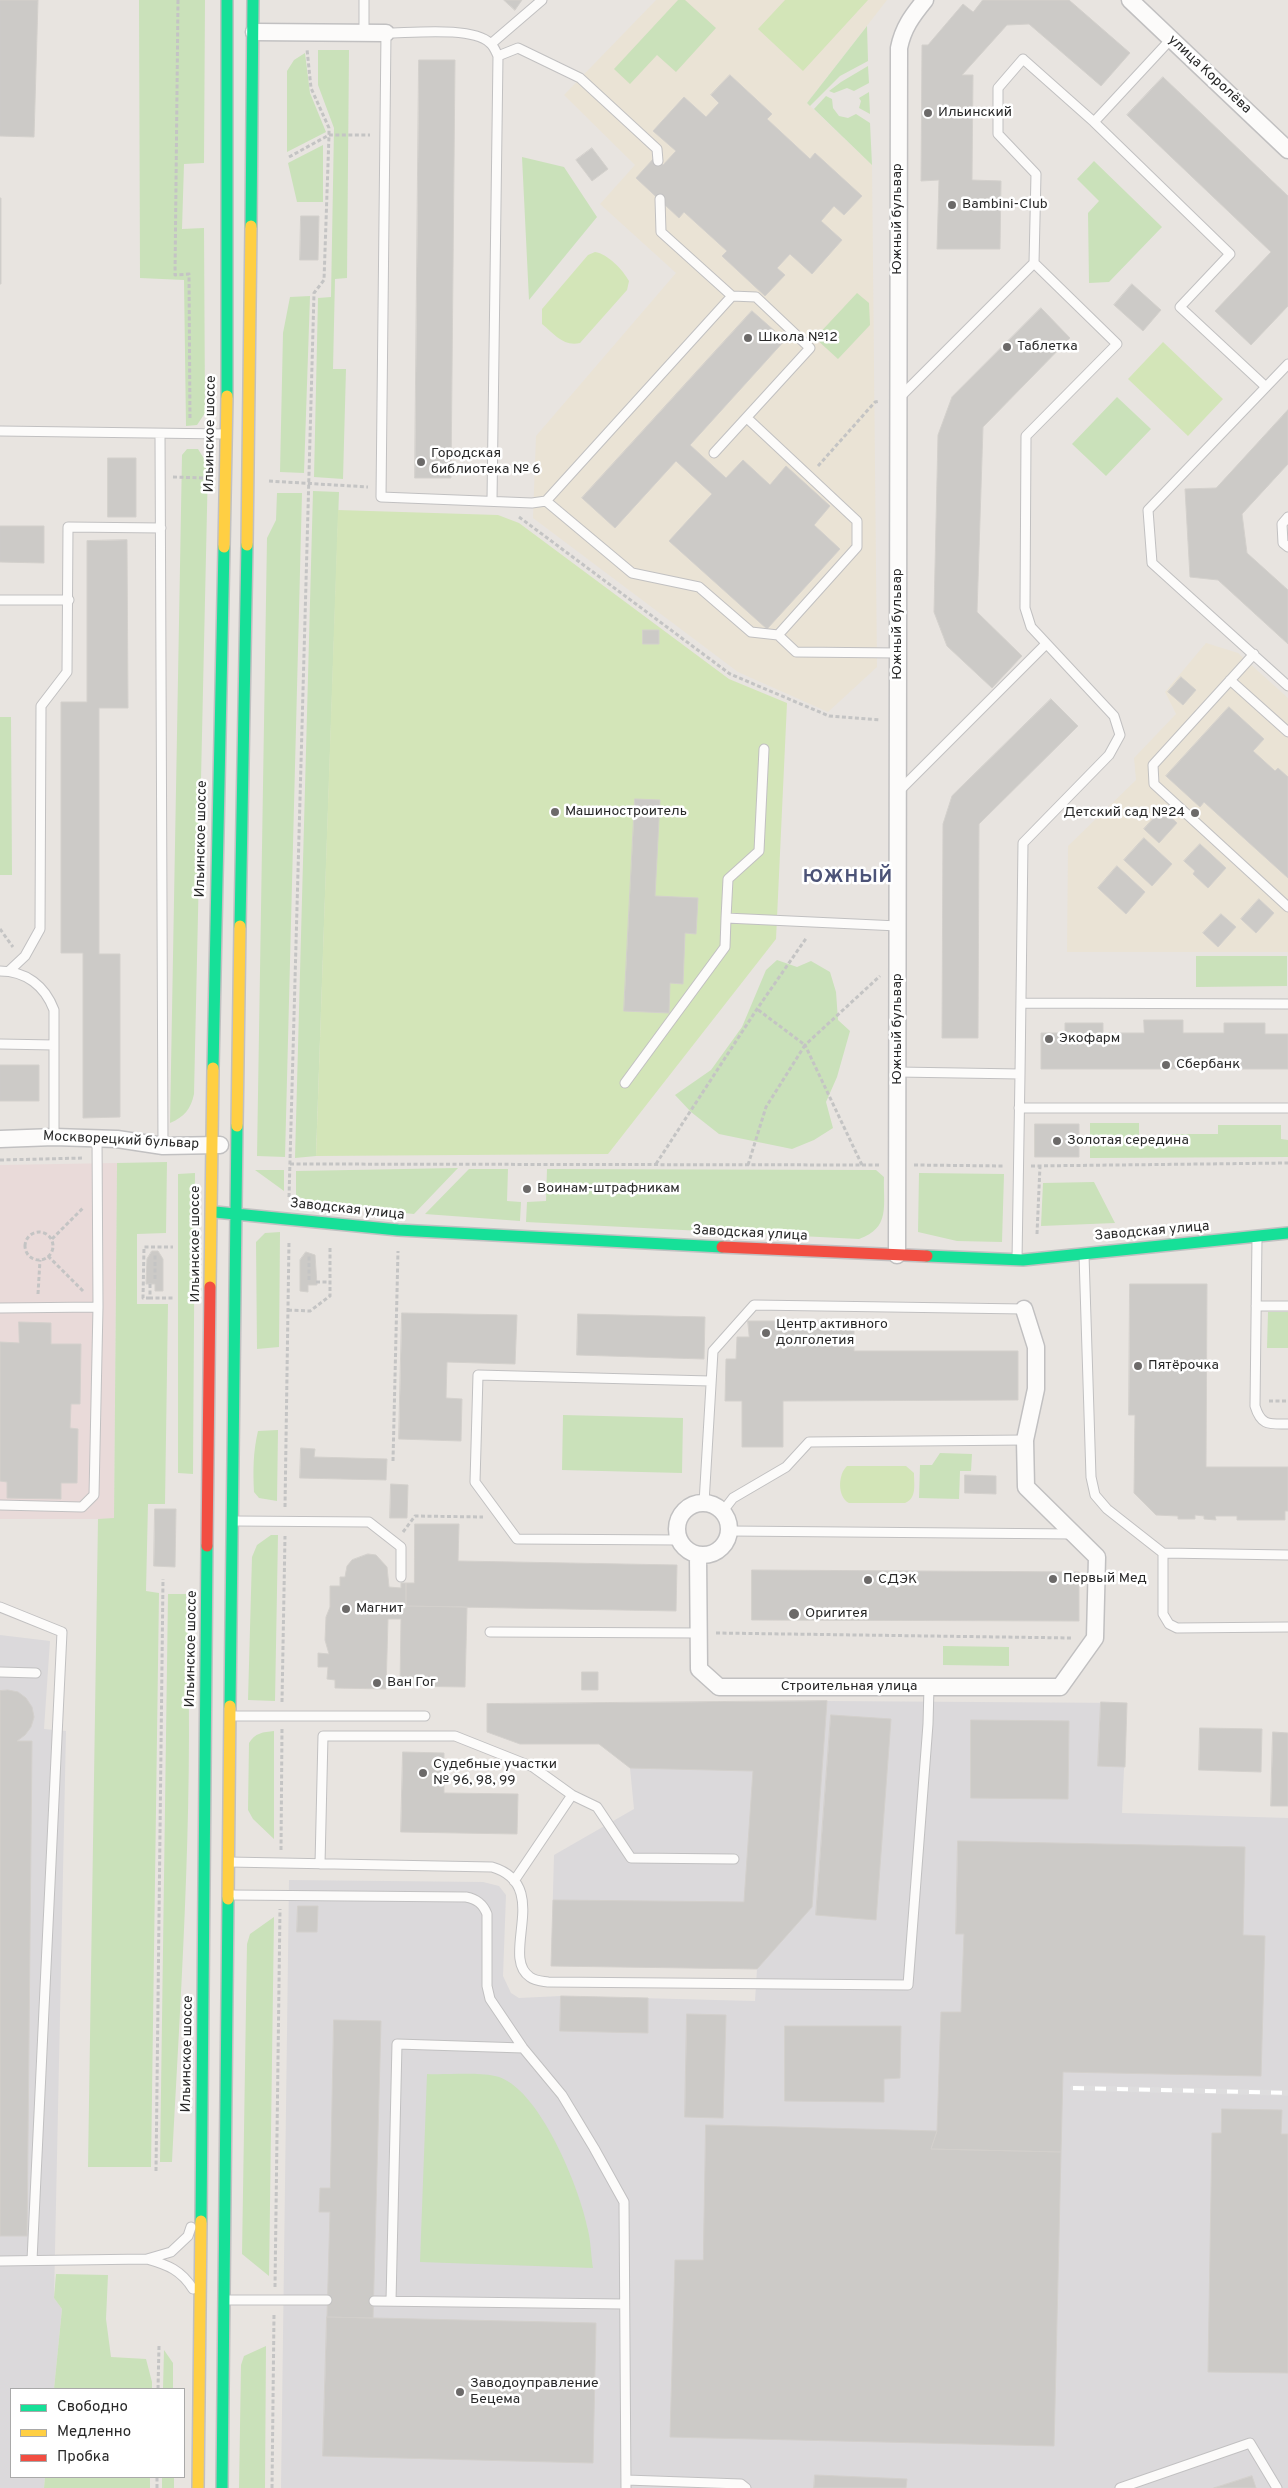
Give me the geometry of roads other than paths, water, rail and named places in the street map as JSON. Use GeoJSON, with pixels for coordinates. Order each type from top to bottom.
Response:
{"type":"FeatureCollection","features":[{"type":"Feature","properties":{"kind":"main road","name":"Ильинское шоссе"},"geometry":{"type":"LineString","coordinates":[[198,2488],[211,1212],[227,434],[227,0]]}},
{"type":"Feature","properties":{"kind":"main road"},"geometry":{"type":"LineString","coordinates":[[222,2488],[235,1214],[253,0]]}},
{"type":"Feature","properties":{"kind":"main road","name":"Заводская улица"},"geometry":{"type":"LineString","coordinates":[[211,1212],[398,1230],[577,1241],[1017,1260],[1038,1260],[1084,1253],[1288,1233]]}},
{"type":"Feature","properties":{"kind":"street","name":"Южный бульвар"},"geometry":{"type":"LineString","coordinates":[[897,1255],[899,48],[902,32],[925,0]]}},
{"type":"Feature","properties":{"kind":"street","name":"улица Королёва"},"geometry":{"type":"LineString","coordinates":[[1130,0],[1288,150]]}},
{"type":"Feature","properties":{"kind":"street"},"geometry":{"type":"LineString","coordinates":[[254,32],[386,33]]}},
{"type":"Feature","properties":{"kind":"street","name":"Москворецкий бульвар"},"geometry":{"type":"LineString","coordinates":[[0,1139],[97,1138],[163,1146],[236,1145]]}},
{"type":"Feature","properties":{"kind":"street"},"geometry":{"type":"LineString","coordinates":[[1024,1310],[1036,1347],[1036,1388],[1026,1440],[1026,1487],[1074,1534]]}},
{"type":"Feature","properties":{"kind":"street"},"geometry":{"type":"LineString","coordinates":[[704,1503],[717,1506],[723,1512],[728,1518],[730,1531],[721,1549],[706,1556],[698,1555],[684,1547],[679,1540],[677,1532],[680,1516],[693,1505],[704,1503]]}},
{"type":"Feature","properties":{"kind":"street","name":"Строительная улица"},"geometry":{"type":"LineString","coordinates":[[698,1555],[699,1669],[719,1687],[1060,1687],[1095,1638],[1097,1556],[1074,1534]]}},
{"type":"Feature","properties":{"kind":"lane"},"geometry":{"type":"LineString","coordinates":[[364,0],[364,32]]}},
{"type":"Feature","properties":{"kind":"lane"},"geometry":{"type":"LineString","coordinates":[[492,44],[542,0]]}},
{"type":"Feature","properties":{"kind":"lane"},"geometry":{"type":"LineString","coordinates":[[492,500],[498,56],[492,44],[482,37],[467,33],[386,33],[381,497],[532,503],[546,501],[732,296]]}},
{"type":"Feature","properties":{"kind":"lane"},"geometry":{"type":"LineString","coordinates":[[1094,122],[1171,39]]}},
{"type":"Feature","properties":{"kind":"lane"},"geometry":{"type":"LineString","coordinates":[[498,56],[518,48],[580,78],[658,149],[658,161]]}},
{"type":"Feature","properties":{"kind":"lane"},"geometry":{"type":"LineString","coordinates":[[897,400],[1034,263],[1036,174],[998,134],[998,88],[1023,59],[1094,122],[1230,254],[1180,307],[1266,387]]}},
{"type":"Feature","properties":{"kind":"lane"},"geometry":{"type":"LineString","coordinates":[[660,200],[661,232],[732,296],[756,297],[810,348],[714,453]]}},
{"type":"Feature","properties":{"kind":"lane"},"geometry":{"type":"LineString","coordinates":[[1017,1260],[1023,842],[1109,755],[1120,736],[1114,716],[1031,627],[1025,608],[1026,436],[1117,344],[1034,263]]}},
{"type":"Feature","properties":{"kind":"lane"},"geometry":{"type":"LineString","coordinates":[[1288,364],[1148,510],[1152,563],[1288,686]]}},
{"type":"Feature","properties":{"kind":"lane"},"geometry":{"type":"LineString","coordinates":[[746,418],[857,521],[857,547],[778,635]]}},
{"type":"Feature","properties":{"kind":"lane"},"geometry":{"type":"LineString","coordinates":[[0,431],[227,434]]}},
{"type":"Feature","properties":{"kind":"lane"},"geometry":{"type":"LineString","coordinates":[[160,434],[163,1146]]}},
{"type":"Feature","properties":{"kind":"lane"},"geometry":{"type":"LineString","coordinates":[[546,501],[632,573],[700,587],[751,632],[778,635],[796,652],[898,653]]}},
{"type":"Feature","properties":{"kind":"lane"},"geometry":{"type":"LineString","coordinates":[[1288,517],[1282,524],[1284,543],[1288,547]]}},
{"type":"Feature","properties":{"kind":"lane"},"geometry":{"type":"LineString","coordinates":[[4,971],[22,960],[40,929],[41,706],[68,672],[68,527],[160,528]]}},
{"type":"Feature","properties":{"kind":"lane"},"geometry":{"type":"LineString","coordinates":[[0,600],[68,600]]}},
{"type":"Feature","properties":{"kind":"lane"},"geometry":{"type":"LineString","coordinates":[[898,793],[1046,644]]}},
{"type":"Feature","properties":{"kind":"lane"},"geometry":{"type":"LineString","coordinates":[[1254,654],[1153,765],[1154,784],[1288,907]]}},
{"type":"Feature","properties":{"kind":"lane"},"geometry":{"type":"LineString","coordinates":[[1230,680],[1288,732]]}},
{"type":"Feature","properties":{"kind":"lane"},"geometry":{"type":"LineString","coordinates":[[625,1083],[725,947],[728,879],[759,851],[764,749]]}},
{"type":"Feature","properties":{"kind":"lane"},"geometry":{"type":"LineString","coordinates":[[726,918],[898,926]]}},
{"type":"Feature","properties":{"kind":"lane"},"geometry":{"type":"LineString","coordinates":[[4,971],[24,975],[38,984],[49,997],[54,1010],[54,1137]]}},
{"type":"Feature","properties":{"kind":"lane"},"geometry":{"type":"LineString","coordinates":[[1021,1003],[1288,1004]]}},
{"type":"Feature","properties":{"kind":"lane"},"geometry":{"type":"LineString","coordinates":[[0,1044],[54,1045]]}},
{"type":"Feature","properties":{"kind":"lane"},"geometry":{"type":"LineString","coordinates":[[898,1072],[1020,1074]]}},
{"type":"Feature","properties":{"kind":"lane"},"geometry":{"type":"LineString","coordinates":[[1019,1108],[1288,1108]]}},
{"type":"Feature","properties":{"kind":"lane"},"geometry":{"type":"LineString","coordinates":[[0,1505],[82,1507],[94,1495],[98,1307],[97,1138]]}},
{"type":"Feature","properties":{"kind":"lane"},"geometry":{"type":"LineString","coordinates":[[1257,1237],[1255,1406],[1258,1417],[1268,1424],[1288,1424]]}},
{"type":"Feature","properties":{"kind":"lane"},"geometry":{"type":"LineString","coordinates":[[1084,1253],[1091,1477],[1095,1495],[1107,1509],[1163,1554],[1288,1555]]}},
{"type":"Feature","properties":{"kind":"lane"},"geometry":{"type":"LineString","coordinates":[[704,1503],[713,1351],[754,1305],[1024,1310]]}},
{"type":"Feature","properties":{"kind":"lane"},"geometry":{"type":"LineString","coordinates":[[1256,1306],[1288,1306]]}},
{"type":"Feature","properties":{"kind":"lane"},"geometry":{"type":"LineString","coordinates":[[0,1308],[98,1307]]}},
{"type":"Feature","properties":{"kind":"lane"},"geometry":{"type":"LineString","coordinates":[[679,1540],[517,1538],[475,1482],[478,1375],[710,1381]]}},
{"type":"Feature","properties":{"kind":"lane"},"geometry":{"type":"LineString","coordinates":[[723,1512],[733,1498],[786,1467],[809,1442],[1026,1440]]}},
{"type":"Feature","properties":{"kind":"lane"},"geometry":{"type":"LineString","coordinates":[[232,1521],[369,1522],[401,1547],[401,1577]]}},
{"type":"Feature","properties":{"kind":"lane"},"geometry":{"type":"LineString","coordinates":[[730,1531],[1074,1534]]}},
{"type":"Feature","properties":{"kind":"lane"},"geometry":{"type":"LineString","coordinates":[[1163,1554],[1163,1614],[1169,1624],[1177,1628],[1288,1627]]}},
{"type":"Feature","properties":{"kind":"lane"},"geometry":{"type":"LineString","coordinates":[[0,1607],[62,1632],[32,2260]]}},
{"type":"Feature","properties":{"kind":"lane"},"geometry":{"type":"LineString","coordinates":[[490,1632],[700,1633]]}},
{"type":"Feature","properties":{"kind":"lane"},"geometry":{"type":"LineString","coordinates":[[0,1672],[36,1673]]}},
{"type":"Feature","properties":{"kind":"lane"},"geometry":{"type":"LineString","coordinates":[[229,1862],[492,1867],[501,1870],[514,1881],[522,1898],[520,1964],[529,1977],[537,1980],[908,1985],[928,1724],[929,1687]]}},
{"type":"Feature","properties":{"kind":"lane"},"geometry":{"type":"LineString","coordinates":[[231,1716],[425,1716]]}},
{"type":"Feature","properties":{"kind":"lane"},"geometry":{"type":"LineString","coordinates":[[320,1864],[323,1736],[455,1736],[533,1767],[572,1794],[597,1807],[630,1858],[734,1859]]}},
{"type":"Feature","properties":{"kind":"lane"},"geometry":{"type":"LineString","coordinates":[[514,1881],[572,1794]]}},
{"type":"Feature","properties":{"kind":"lane"},"geometry":{"type":"LineString","coordinates":[[228,1895],[466,1897],[480,1902],[487,1914],[487,1986],[490,1999],[523,2048],[562,2095],[624,2202],[626,2484],[741,2484],[746,2488]]}},
{"type":"Feature","properties":{"kind":"lane"},"geometry":{"type":"LineString","coordinates":[[391,2301],[397,2044],[523,2048]]}},
{"type":"Feature","properties":{"kind":"lane"},"geometry":{"type":"LineString","coordinates":[[147,2259],[171,2252],[188,2236],[197,2214],[202,2188]]}},
{"type":"Feature","properties":{"kind":"lane"},"geometry":{"type":"LineString","coordinates":[[0,2261],[147,2259],[170,2265],[185,2277],[194,2290],[201,2313]]}},
{"type":"Feature","properties":{"kind":"lane"},"geometry":{"type":"LineString","coordinates":[[225,2300],[328,2300]]}},
{"type":"Feature","properties":{"kind":"lane"},"geometry":{"type":"LineString","coordinates":[[374,2300],[624,2304]]}},
{"type":"Feature","properties":{"kind":"lane"},"geometry":{"type":"LineString","coordinates":[[1120,2488],[1250,2443],[1277,2488]]}},
{"type":"Feature","properties":{"kind":"railway"},"geometry":{"type":"LineString","coordinates":[[1073,2088],[1288,2093]]}},
{"type":"Feature","properties":{"kind":"place","name":"Ильинский"},"geometry":{"type":"Point","coordinates":[928,113]}},
{"type":"Feature","properties":{"kind":"place","name":"Bambini-Club"},"geometry":{"type":"Point","coordinates":[952,205]}},
{"type":"Feature","properties":{"kind":"place","name":"Школа №12"},"geometry":{"type":"Point","coordinates":[748,338]}},
{"type":"Feature","properties":{"kind":"place","name":"Таблетка"},"geometry":{"type":"Point","coordinates":[1007,347]}},
{"type":"Feature","properties":{"kind":"place","name":"Городская библиотека № 6"},"geometry":{"type":"Point","coordinates":[421,462]}},
{"type":"Feature","properties":{"kind":"place","name":"Машиностроитель"},"geometry":{"type":"Point","coordinates":[555,812]}},
{"type":"Feature","properties":{"kind":"place","name":"Детский сад №24"},"geometry":{"type":"Point","coordinates":[1195,813]}},
{"type":"Feature","properties":{"kind":"place","name":"Экофарм"},"geometry":{"type":"Point","coordinates":[1049,1039]}},
{"type":"Feature","properties":{"kind":"place","name":"Сбербанк"},"geometry":{"type":"Point","coordinates":[1166,1065]}},
{"type":"Feature","properties":{"kind":"place","name":"Золотая середина"},"geometry":{"type":"Point","coordinates":[1057,1141]}},
{"type":"Feature","properties":{"kind":"place","name":"Воинам-штрафникам"},"geometry":{"type":"Point","coordinates":[527,1189]}},
{"type":"Feature","properties":{"kind":"place","name":"Центр активного долголетия"},"geometry":{"type":"Point","coordinates":[766,1333]}},
{"type":"Feature","properties":{"kind":"place","name":"Пятёрочка"},"geometry":{"type":"Point","coordinates":[1138,1366]}},
{"type":"Feature","properties":{"kind":"place","name":"Первый Мед"},"geometry":{"type":"Point","coordinates":[1053,1579]}},
{"type":"Feature","properties":{"kind":"place","name":"СДЭК"},"geometry":{"type":"Point","coordinates":[868,1580]}},
{"type":"Feature","properties":{"kind":"place","name":"Магнит"},"geometry":{"type":"Point","coordinates":[346,1609]}},
{"type":"Feature","properties":{"kind":"place","name":"Оригитея"},"geometry":{"type":"Point","coordinates":[794,1614]}},
{"type":"Feature","properties":{"kind":"place","name":"Ван Гог"},"geometry":{"type":"Point","coordinates":[377,1683]}},
{"type":"Feature","properties":{"kind":"place","name":"Судебные участки № 96, 98, 99"},"geometry":{"type":"Point","coordinates":[423,1773]}},
{"type":"Feature","properties":{"kind":"place","name":"Заводоуправление Бецема"},"geometry":{"type":"Point","coordinates":[460,2392]}},
{"type":"Feature","properties":{"kind":"district","name":"ЮЖНЫЙ"},"geometry":{"type":"Point","coordinates":[848,878]}}]}
